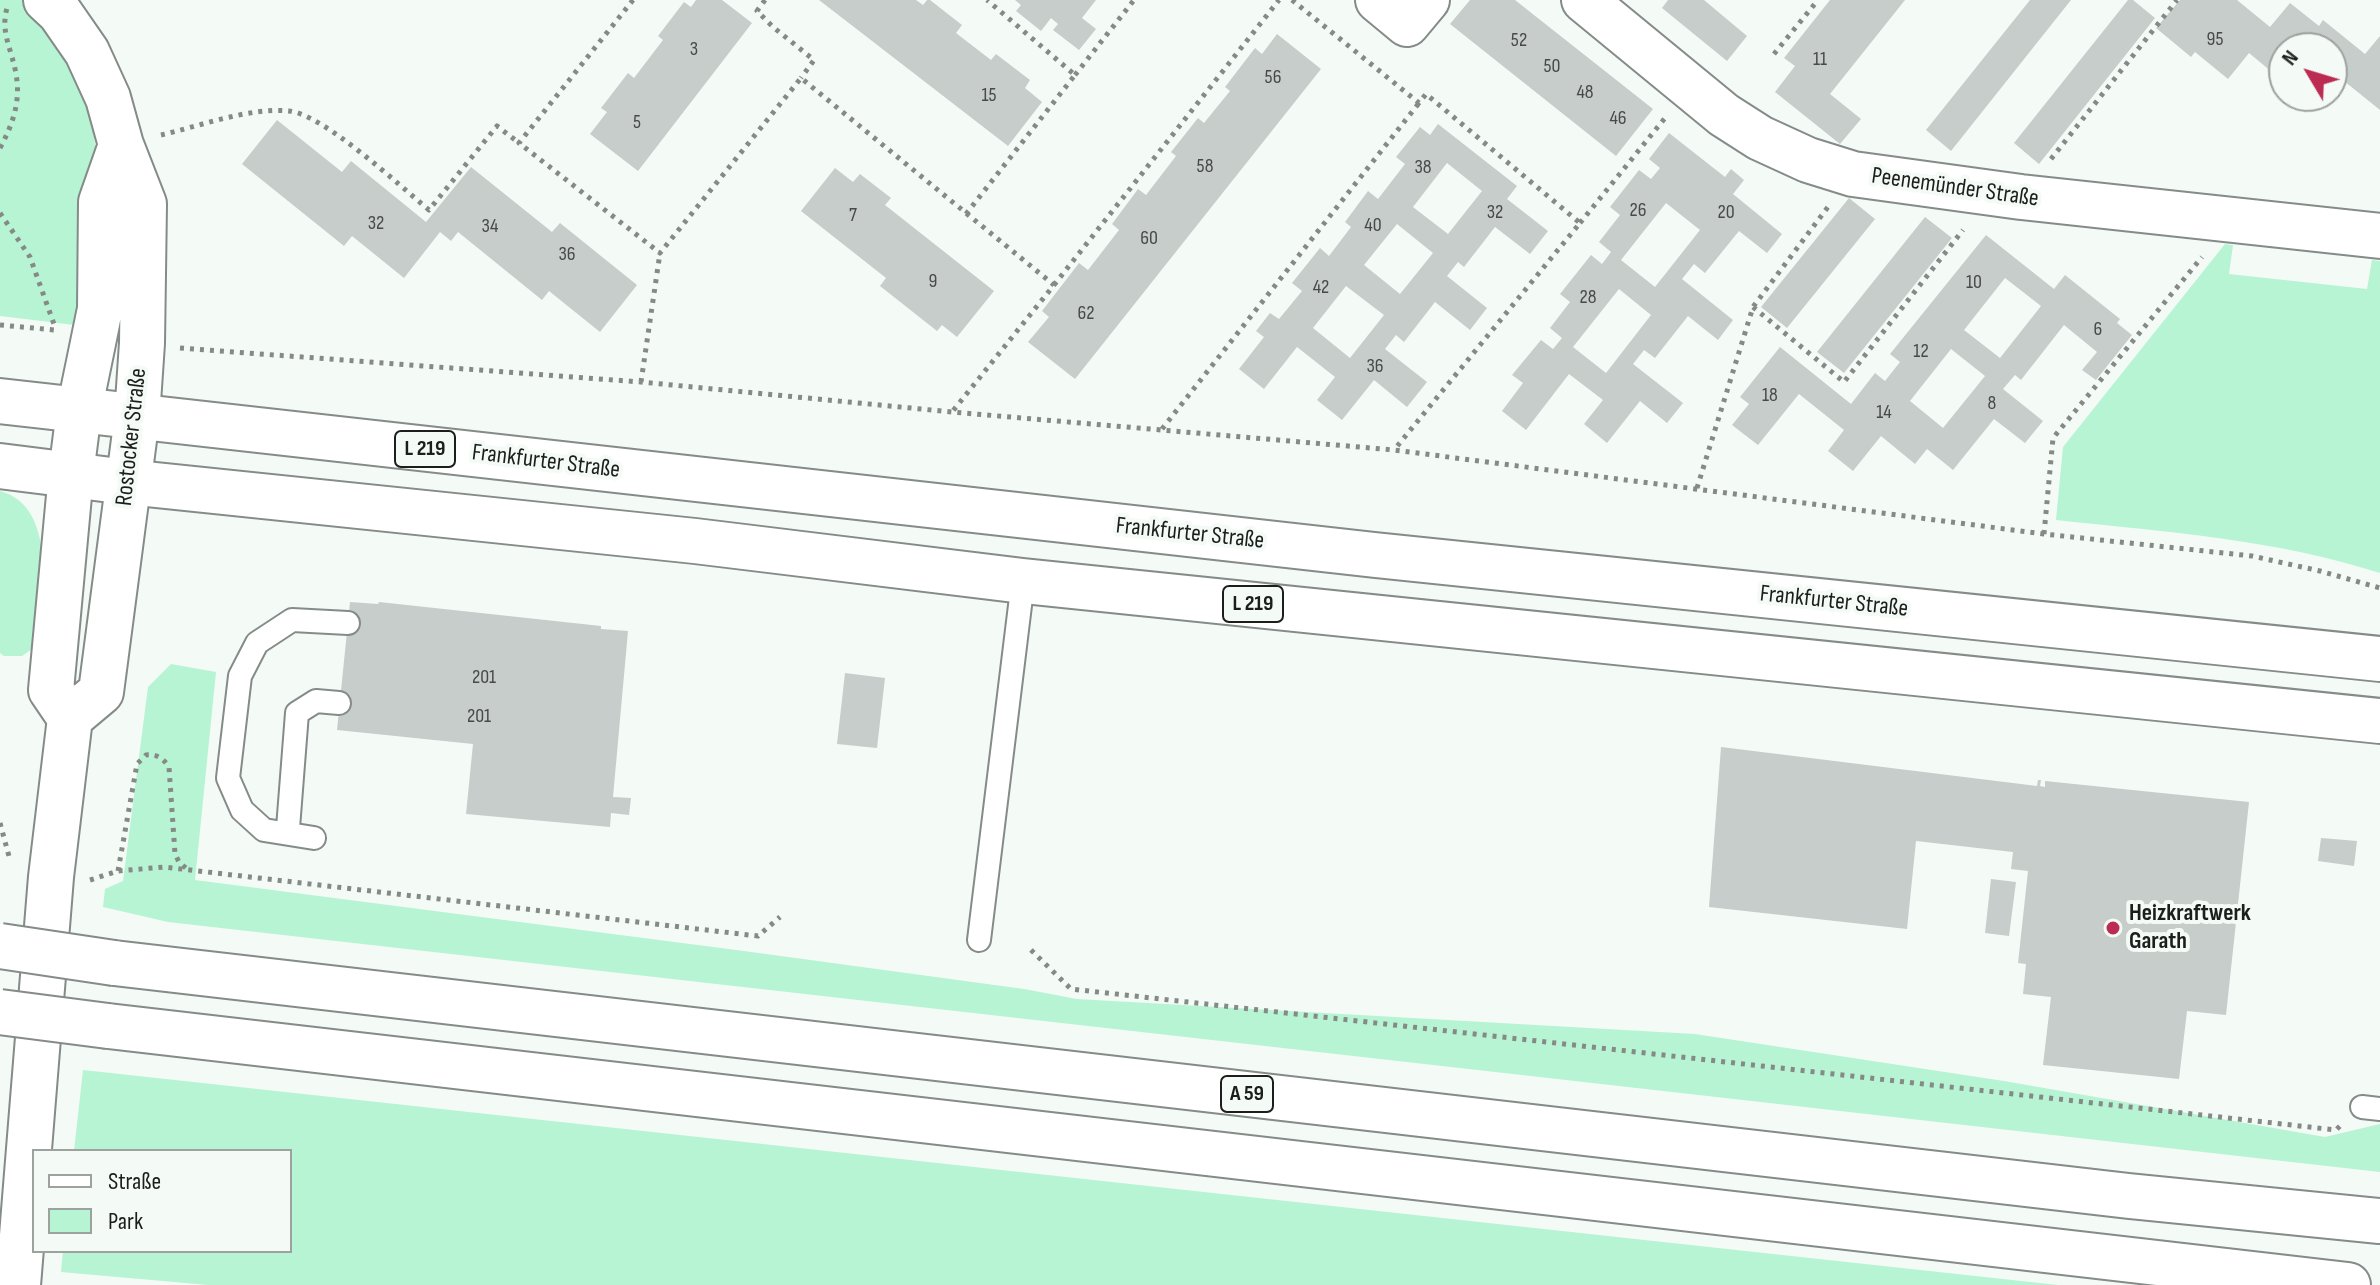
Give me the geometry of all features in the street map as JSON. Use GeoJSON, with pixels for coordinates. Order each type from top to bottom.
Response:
{"type":"FeatureCollection","features":[{"type":"Feature","properties":{"kind":"main road"},"geometry":{"type":"LineString","coordinates":[[1378,0],[1407,24],[1427,0]]}},
{"type":"Feature","properties":{"kind":"main road","name":"Peenemünder Straße"},"geometry":{"type":"LineString","coordinates":[[1584,0],[1724,115],[1760,138],[1808,160],[1853,174],[2006,195],[2380,236]]}},
{"type":"Feature","properties":{"kind":"main road","name":"Rostocker Straße"},"geometry":{"type":"LineString","coordinates":[[59,4],[87,52],[108,98],[121,145],[144,204],[142,343],[137,417],[101,692],[70,718]]}},
{"type":"Feature","properties":{"kind":"main road"},"geometry":{"type":"LineString","coordinates":[[18,1285],[51,877],[70,718],[51,690],[79,411],[75,333],[100,309],[101,202],[121,145]]}},
{"type":"Feature","properties":{"kind":"main road","name":"Frankfurter Straße"},"geometry":{"type":"LineString","coordinates":[[0,401],[1375,555],[2380,659]]}},
{"type":"Feature","properties":{"kind":"main road","name":"L 219"},"geometry":{"type":"LineString","coordinates":[[0,466],[679,539],[1023,581],[2380,721]]}},
{"type":"Feature","properties":{"kind":"main road","name":"A 59"},"geometry":{"type":"LineString","coordinates":[[0,946],[114,963],[2129,1196],[2380,1221]]}},
{"type":"Feature","properties":{"kind":"main road"},"geometry":{"type":"LineString","coordinates":[[0,1012],[2348,1285]]}},
{"type":"Feature","properties":{"kind":"lane"},"geometry":{"type":"LineString","coordinates":[[979,940],[1023,581]]}},
{"type":"Feature","properties":{"kind":"lane"},"geometry":{"type":"LineString","coordinates":[[314,838],[264,830],[242,810],[228,778],[240,676],[257,643],[292,620],[348,623]]}},
{"type":"Feature","properties":{"kind":"lane"},"geometry":{"type":"LineString","coordinates":[[288,828],[297,713],[316,701],[339,703]]}},
{"type":"Feature","properties":{"kind":"path"},"geometry":{"type":"LineString","coordinates":[[0,148],[10,130],[18,96],[11,55],[2,38],[1,19],[12,0]]}},
{"type":"Feature","properties":{"kind":"path"},"geometry":{"type":"LineString","coordinates":[[519,143],[633,0]]}},
{"type":"Feature","properties":{"kind":"path"},"geometry":{"type":"LineString","coordinates":[[641,382],[660,253],[814,60],[757,11],[765,0]]}},
{"type":"Feature","properties":{"kind":"path"},"geometry":{"type":"LineString","coordinates":[[987,0],[1075,75]]}},
{"type":"Feature","properties":{"kind":"path"},"geometry":{"type":"LineString","coordinates":[[966,214],[1134,0]]}},
{"type":"Feature","properties":{"kind":"path"},"geometry":{"type":"LineString","coordinates":[[952,412],[1279,0]]}},
{"type":"Feature","properties":{"kind":"path"},"geometry":{"type":"LineString","coordinates":[[1292,0],[1419,103]]}},
{"type":"Feature","properties":{"kind":"path"},"geometry":{"type":"LineString","coordinates":[[1774,54],[1818,0]]}},
{"type":"Feature","properties":{"kind":"path"},"geometry":{"type":"LineString","coordinates":[[1753,307],[1844,382],[2177,0]]}},
{"type":"Feature","properties":{"kind":"path"},"geometry":{"type":"LineString","coordinates":[[801,78],[1054,285]]}},
{"type":"Feature","properties":{"kind":"path"},"geometry":{"type":"LineString","coordinates":[[1394,450],[1690,88]]}},
{"type":"Feature","properties":{"kind":"path"},"geometry":{"type":"LineString","coordinates":[[1162,430],[1426,94],[1580,223]]}},
{"type":"Feature","properties":{"kind":"path"},"geometry":{"type":"LineString","coordinates":[[121,145],[267,110],[293,111],[321,122],[429,210],[497,126],[660,253]]}},
{"type":"Feature","properties":{"kind":"path"},"geometry":{"type":"LineString","coordinates":[[1697,488],[1753,307],[1853,174]]}},
{"type":"Feature","properties":{"kind":"path"},"geometry":{"type":"LineString","coordinates":[[0,213],[75,333]]}},
{"type":"Feature","properties":{"kind":"path"},"geometry":{"type":"LineString","coordinates":[[2044,534],[2053,438],[2232,220]]}},
{"type":"Feature","properties":{"kind":"path"},"geometry":{"type":"LineString","coordinates":[[0,325],[75,333]]}},
{"type":"Feature","properties":{"kind":"path"},"geometry":{"type":"LineString","coordinates":[[142,343],[192,350],[641,382],[1394,450],[2044,534],[2252,556],[2380,588]]}},
{"type":"Feature","properties":{"kind":"path"},"geometry":{"type":"LineString","coordinates":[[188,870],[175,854],[169,767],[159,756],[146,755],[137,764],[118,871],[164,867],[188,870],[758,936],[780,917]]}},
{"type":"Feature","properties":{"kind":"path"},"geometry":{"type":"LineString","coordinates":[[0,823],[13,874]]}},
{"type":"Feature","properties":{"kind":"path"},"geometry":{"type":"LineString","coordinates":[[1031,950],[1071,989],[2336,1130],[2371,1108]]}},
{"type":"Feature","properties":{"kind":"green space"},"geometry":{"type":"Polygon","coordinates":[[[0,0],[34,3],[74,70],[92,122],[96,151],[96,210],[83,326],[0,316],[0,0]]]}},
{"type":"Feature","properties":{"kind":"green space"},"geometry":{"type":"Polygon","coordinates":[[[2225,244],[2233,245],[2229,274],[2367,289],[2372,260],[2380,261],[2380,573],[2260,544],[2056,520],[2063,447],[2225,244]]]}},
{"type":"Feature","properties":{"kind":"green space"},"geometry":{"type":"Polygon","coordinates":[[[0,491],[19,500],[31,515],[39,534],[42,556],[39,644],[22,656],[4,656],[0,653],[0,491]]]}},
{"type":"Feature","properties":{"kind":"green space"},"geometry":{"type":"Polygon","coordinates":[[[171,664],[216,672],[195,880],[744,951],[1077,999],[1695,1034],[2004,1081],[2325,1137],[2380,1124],[2380,1172],[168,922],[103,907],[105,889],[123,881],[148,687],[171,664]]]}},
{"type":"Feature","properties":{"kind":"green space"},"geometry":{"type":"Polygon","coordinates":[[[83,1070],[2058,1285],[208,1285],[61,1272],[63,1253],[292,1253],[292,1149],[74,1149],[83,1070]]]}},
{"type":"Feature","properties":{"kind":"building"},"geometry":{"type":"Polygon","coordinates":[[[696,0],[722,0],[752,23],[638,171],[590,134],[607,112],[601,108],[628,73],[634,78],[663,40],[658,36],[684,2],[691,7],[696,0]]]}},
{"type":"Feature","properties":{"kind":"building"},"geometry":{"type":"Polygon","coordinates":[[[819,0],[916,0],[923,5],[930,0],[962,25],[956,33],[991,60],[996,54],[1030,80],[1025,88],[1042,102],[1008,146],[819,0]]]}},
{"type":"Feature","properties":{"kind":"building"},"geometry":{"type":"Polygon","coordinates":[[[1015,0],[1096,0],[1082,18],[1096,29],[1079,50],[1053,30],[1058,24],[1051,18],[1041,31],[1016,11],[1021,5],[1015,0]]]}},
{"type":"Feature","properties":{"kind":"building"},"geometry":{"type":"Polygon","coordinates":[[[1470,0],[1515,0],[1653,109],[1616,156],[1450,24],[1470,0]]]}},
{"type":"Feature","properties":{"kind":"building"},"geometry":{"type":"Polygon","coordinates":[[[1668,0],[1704,0],[1747,36],[1727,61],[1662,8],[1668,0]]]}},
{"type":"Feature","properties":{"kind":"building"},"geometry":{"type":"Polygon","coordinates":[[[1830,0],[1905,0],[1830,94],[1861,119],[1840,144],[1775,92],[1795,66],[1784,58],[1830,0]]]}},
{"type":"Feature","properties":{"kind":"building"},"geometry":{"type":"Polygon","coordinates":[[[2030,0],[2071,0],[1951,151],[1926,130],[2030,0]]]}},
{"type":"Feature","properties":{"kind":"building"},"geometry":{"type":"Polygon","coordinates":[[[2128,0],[2133,0],[2155,18],[2039,164],[2014,143],[2128,0]]]}},
{"type":"Feature","properties":{"kind":"building"},"geometry":{"type":"Polygon","coordinates":[[[2180,0],[2237,0],[2270,27],[2290,3],[2319,26],[2323,20],[2338,32],[2268,32],[2268,69],[2249,53],[2228,79],[2195,52],[2191,57],[2156,28],[2180,0]]]}},
{"type":"Feature","properties":{"kind":"building"},"geometry":{"type":"Polygon","coordinates":[[[1277,34],[1321,69],[1075,379],[1028,342],[1049,317],[1042,311],[1079,263],[1088,270],[1119,230],[1112,224],[1138,189],[1146,195],[1176,156],[1171,152],[1198,118],[1204,123],[1230,91],[1225,87],[1255,48],[1262,54],[1277,34]]]}},
{"type":"Feature","properties":{"kind":"building"},"geometry":{"type":"Polygon","coordinates":[[[2380,36],[2380,110],[2348,84],[2348,40],[2365,54],[2380,36]]]}},
{"type":"Feature","properties":{"kind":"building"},"geometry":{"type":"Polygon","coordinates":[[[277,120],[342,172],[351,161],[426,222],[471,167],[552,232],[560,223],[637,285],[600,332],[549,291],[542,300],[458,232],[451,241],[440,232],[404,278],[352,236],[344,246],[242,164],[277,120]]]}},
{"type":"Feature","properties":{"kind":"building"},"geometry":{"type":"Polygon","coordinates":[[[1438,124],[1517,186],[1507,199],[1548,231],[1530,254],[1495,227],[1464,267],[1458,262],[1447,276],[1487,308],[1470,330],[1435,302],[1404,342],[1396,335],[1385,349],[1427,382],[1407,407],[1374,380],[1342,420],[1317,400],[1335,377],[1297,347],[1264,389],[1239,369],[1264,337],[1256,331],[1270,313],[1279,319],[1302,291],[1292,283],[1320,248],[1329,256],[1351,227],[1345,222],[1368,191],[1378,199],[1405,164],[1396,157],[1420,127],[1430,135],[1438,124]],[[1447,163],[1413,207],[1448,234],[1482,191],[1447,163]],[[1397,224],[1364,265],[1400,294],[1433,253],[1397,224]],[[1346,286],[1313,328],[1350,358],[1384,315],[1346,286]]]}},
{"type":"Feature","properties":{"kind":"building"},"geometry":{"type":"Polygon","coordinates":[[[1669,133],[1725,177],[1731,169],[1744,180],[1733,194],[1782,234],[1767,253],[1739,231],[1705,273],[1694,264],[1682,279],[1733,320],[1718,340],[1688,316],[1655,358],[1644,350],[1633,364],[1683,403],[1667,423],[1640,401],[1607,443],[1584,424],[1603,400],[1569,374],[1526,430],[1502,411],[1523,383],[1512,375],[1541,340],[1553,349],[1562,338],[1550,328],[1570,302],[1560,294],[1591,255],[1602,264],[1611,252],[1599,242],[1620,215],[1610,207],[1639,170],[1651,179],[1660,168],[1649,159],[1669,133]],[[1666,203],[1621,260],[1655,287],[1700,230],[1666,203]],[[1619,289],[1573,347],[1606,373],[1651,315],[1619,289]]]}},
{"type":"Feature","properties":{"kind":"building"},"geometry":{"type":"Polygon","coordinates":[[[835,168],[853,182],[860,174],[891,198],[885,205],[994,291],[957,337],[942,325],[937,331],[880,286],[886,278],[801,211],[835,168]]]}},
{"type":"Feature","properties":{"kind":"building"},"geometry":{"type":"Polygon","coordinates":[[[1849,198],[1875,219],[1787,328],[1761,307],[1849,198]]]}},
{"type":"Feature","properties":{"kind":"building"},"geometry":{"type":"Polygon","coordinates":[[[1925,217],[1952,238],[1844,373],[1817,352],[1925,217]]]}},
{"type":"Feature","properties":{"kind":"building"},"geometry":{"type":"Polygon","coordinates":[[[1986,235],[2054,289],[2065,275],[2120,319],[2117,323],[2132,335],[2096,380],[2082,370],[2097,352],[2064,325],[2021,380],[2015,375],[2003,389],[2043,421],[2025,443],[1994,419],[1953,470],[1927,449],[1915,464],[1881,436],[1853,471],[1828,451],[1844,430],[1799,394],[1758,445],[1732,425],[1749,404],[1740,397],[1780,347],[1851,404],[1875,373],[1885,381],[1900,362],[1890,354],[1986,235]],[[2005,278],[1964,330],[2000,358],[2041,306],[2005,278]],[[1951,349],[1910,401],[1943,428],[1985,376],[1951,349]]]}},
{"type":"Feature","properties":{"kind":"building"},"geometry":{"type":"Polygon","coordinates":[[[350,602],[379,602],[628,631],[613,797],[631,798],[629,815],[611,813],[610,827],[466,814],[473,744],[337,730],[350,602]]]}},
{"type":"Feature","properties":{"kind":"building"},"geometry":{"type":"Polygon","coordinates":[[[845,673],[885,678],[877,748],[837,744],[845,673]]]}},
{"type":"Feature","properties":{"kind":"building"},"geometry":{"type":"Polygon","coordinates":[[[1721,747],[2037,786],[2038,780],[2041,780],[2040,786],[2045,787],[2045,781],[2249,802],[2226,1015],[2187,1011],[2179,1079],[2043,1065],[2051,997],[2023,994],[2026,964],[2018,963],[2028,871],[2011,869],[2013,852],[1916,841],[1907,929],[1709,907],[1721,747]]]}},
{"type":"Feature","properties":{"kind":"building"},"geometry":{"type":"Polygon","coordinates":[[[2321,838],[2357,841],[2354,866],[2318,861],[2321,838]]]}},
{"type":"Feature","properties":{"kind":"building"},"geometry":{"type":"Polygon","coordinates":[[[1991,879],[2016,882],[2009,936],[1985,933],[1991,879]]]}},
{"type":"Feature","properties":{"kind":"place","name":"Heizkraftwerk Garath"},"geometry":{"type":"Point","coordinates":[2113,928]}}]}
